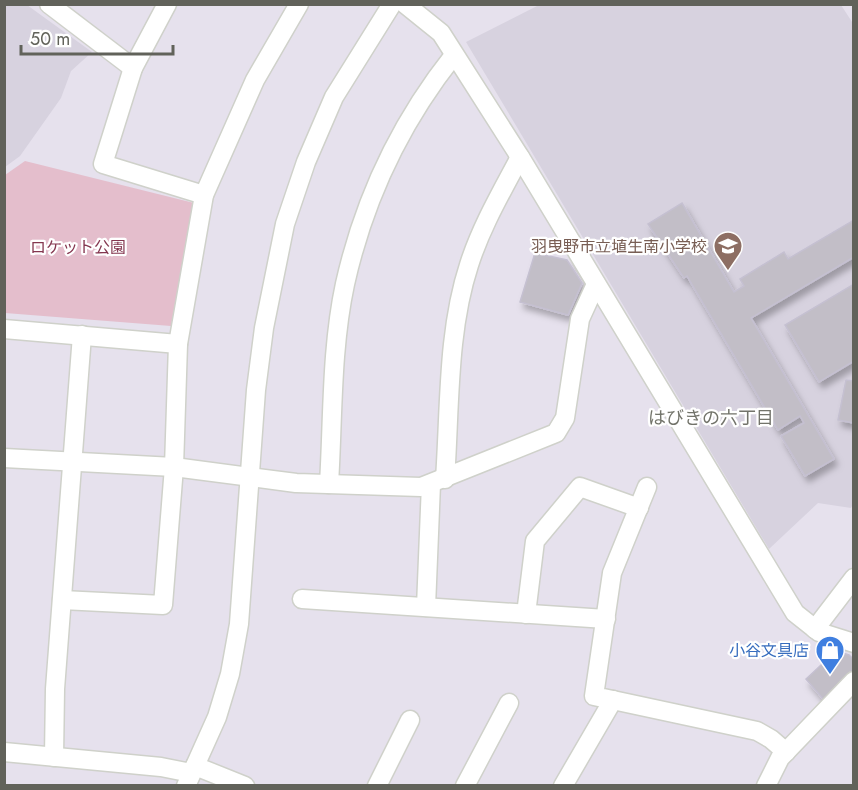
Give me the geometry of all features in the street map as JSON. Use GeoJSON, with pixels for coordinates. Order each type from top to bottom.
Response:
{"type":"FeatureCollection","features":[{"type":"Feature","properties":{"kind":"street"},"geometry":{"type":"LineString","coordinates":[[48,4],[133,68]]}},
{"type":"Feature","properties":{"kind":"street"},"geometry":{"type":"LineString","coordinates":[[167,4],[133,68],[103,164],[204,195]]}},
{"type":"Feature","properties":{"kind":"street"},"geometry":{"type":"LineString","coordinates":[[62,600],[163,605],[174,467],[178,344],[204,195],[255,80],[299,4]]}},
{"type":"Feature","properties":{"kind":"street"},"geometry":{"type":"LineString","coordinates":[[191,775],[217,717],[230,674],[239,624],[264,328],[285,224],[306,162],[334,98],[392,4]]}},
{"type":"Feature","properties":{"kind":"street"},"geometry":{"type":"LineString","coordinates":[[405,4],[441,33],[520,157],[736,513],[777,587],[795,613],[815,629],[854,643]]}},
{"type":"Feature","properties":{"kind":"street"},"geometry":{"type":"LineString","coordinates":[[329,484],[338,335],[345,286],[356,242],[370,197],[395,143],[425,91],[454,55]]}},
{"type":"Feature","properties":{"kind":"street"},"geometry":{"type":"LineString","coordinates":[[426,607],[456,322],[466,278],[485,223],[520,157]]}},
{"type":"Feature","properties":{"kind":"street"},"geometry":{"type":"LineString","coordinates":[[4,458],[174,467],[250,478],[421,488],[556,433],[565,418],[580,319],[596,284]]}},
{"type":"Feature","properties":{"kind":"street"},"geometry":{"type":"LineString","coordinates":[[4,329],[178,344]]}},
{"type":"Feature","properties":{"kind":"street"},"geometry":{"type":"LineString","coordinates":[[54,757],[55,689],[82,335]]}},
{"type":"Feature","properties":{"kind":"street"},"geometry":{"type":"LineString","coordinates":[[526,614],[535,541],[561,506],[580,487],[639,508]]}},
{"type":"Feature","properties":{"kind":"street"},"geometry":{"type":"LineString","coordinates":[[647,487],[612,573],[594,696],[757,731],[786,752]]}},
{"type":"Feature","properties":{"kind":"street"},"geometry":{"type":"LineString","coordinates":[[815,629],[854,578]]}},
{"type":"Feature","properties":{"kind":"street"},"geometry":{"type":"LineString","coordinates":[[302,599],[606,619]]}},
{"type":"Feature","properties":{"kind":"street"},"geometry":{"type":"LineString","coordinates":[[766,786],[786,752],[854,681]]}},
{"type":"Feature","properties":{"kind":"street"},"geometry":{"type":"LineString","coordinates":[[563,786],[613,700]]}},
{"type":"Feature","properties":{"kind":"street"},"geometry":{"type":"LineString","coordinates":[[465,786],[509,703]]}},
{"type":"Feature","properties":{"kind":"street"},"geometry":{"type":"LineString","coordinates":[[377,786],[410,720]]}},
{"type":"Feature","properties":{"kind":"street"},"geometry":{"type":"LineString","coordinates":[[4,752],[161,767],[245,786]]}},
{"type":"Feature","properties":{"kind":"shaded area"},"geometry":{"type":"Polygon","coordinates":[[[5,4],[27,5],[92,52],[71,71],[61,98],[20,156],[5,167],[5,4]]]}},
{"type":"Feature","properties":{"kind":"shaded area","name":"羽曳野市立埴生南小学校"},"geometry":{"type":"Polygon","coordinates":[[[539,5],[841,5],[854,25],[854,502],[851,508],[818,503],[769,549],[466,42],[539,5]]]}},
{"type":"Feature","properties":{"kind":"green space","name":"ロケット公園"},"geometry":{"type":"Polygon","coordinates":[[[25,161],[194,203],[171,326],[5,313],[5,175],[25,161]]]}},
{"type":"Feature","properties":{"kind":"building"},"geometry":{"type":"Polygon","coordinates":[[[682,203],[734,292],[744,286],[740,279],[784,252],[788,259],[854,220],[854,257],[751,318],[834,459],[805,476],[781,436],[804,423],[800,416],[778,430],[687,276],[684,278],[648,224],[682,203]]]}},
{"type":"Feature","properties":{"kind":"building"},"geometry":{"type":"Polygon","coordinates":[[[535,253],[567,260],[582,283],[568,315],[520,302],[535,253]]]}},
{"type":"Feature","properties":{"kind":"building"},"geometry":{"type":"Polygon","coordinates":[[[854,284],[854,361],[819,382],[785,325],[854,284]]]}},
{"type":"Feature","properties":{"kind":"building"},"geometry":{"type":"Polygon","coordinates":[[[846,380],[854,381],[854,423],[838,420],[846,380]]]}},
{"type":"Feature","properties":{"kind":"building","name":"小谷文具店"},"geometry":{"type":"Polygon","coordinates":[[[836,651],[849,655],[854,660],[854,670],[824,700],[806,679],[836,651]]]}},
{"type":"Feature","properties":{"kind":"place","name":"羽曳野市立埴生南小学校"},"geometry":{"type":"Point","coordinates":[728,272]}},
{"type":"Feature","properties":{"kind":"place","name":"小谷文具店"},"geometry":{"type":"Point","coordinates":[830,676]}},
{"type":"Feature","properties":{"kind":"district","name":"はびきの六丁目"},"geometry":{"type":"Point","coordinates":[711,418]}}]}
